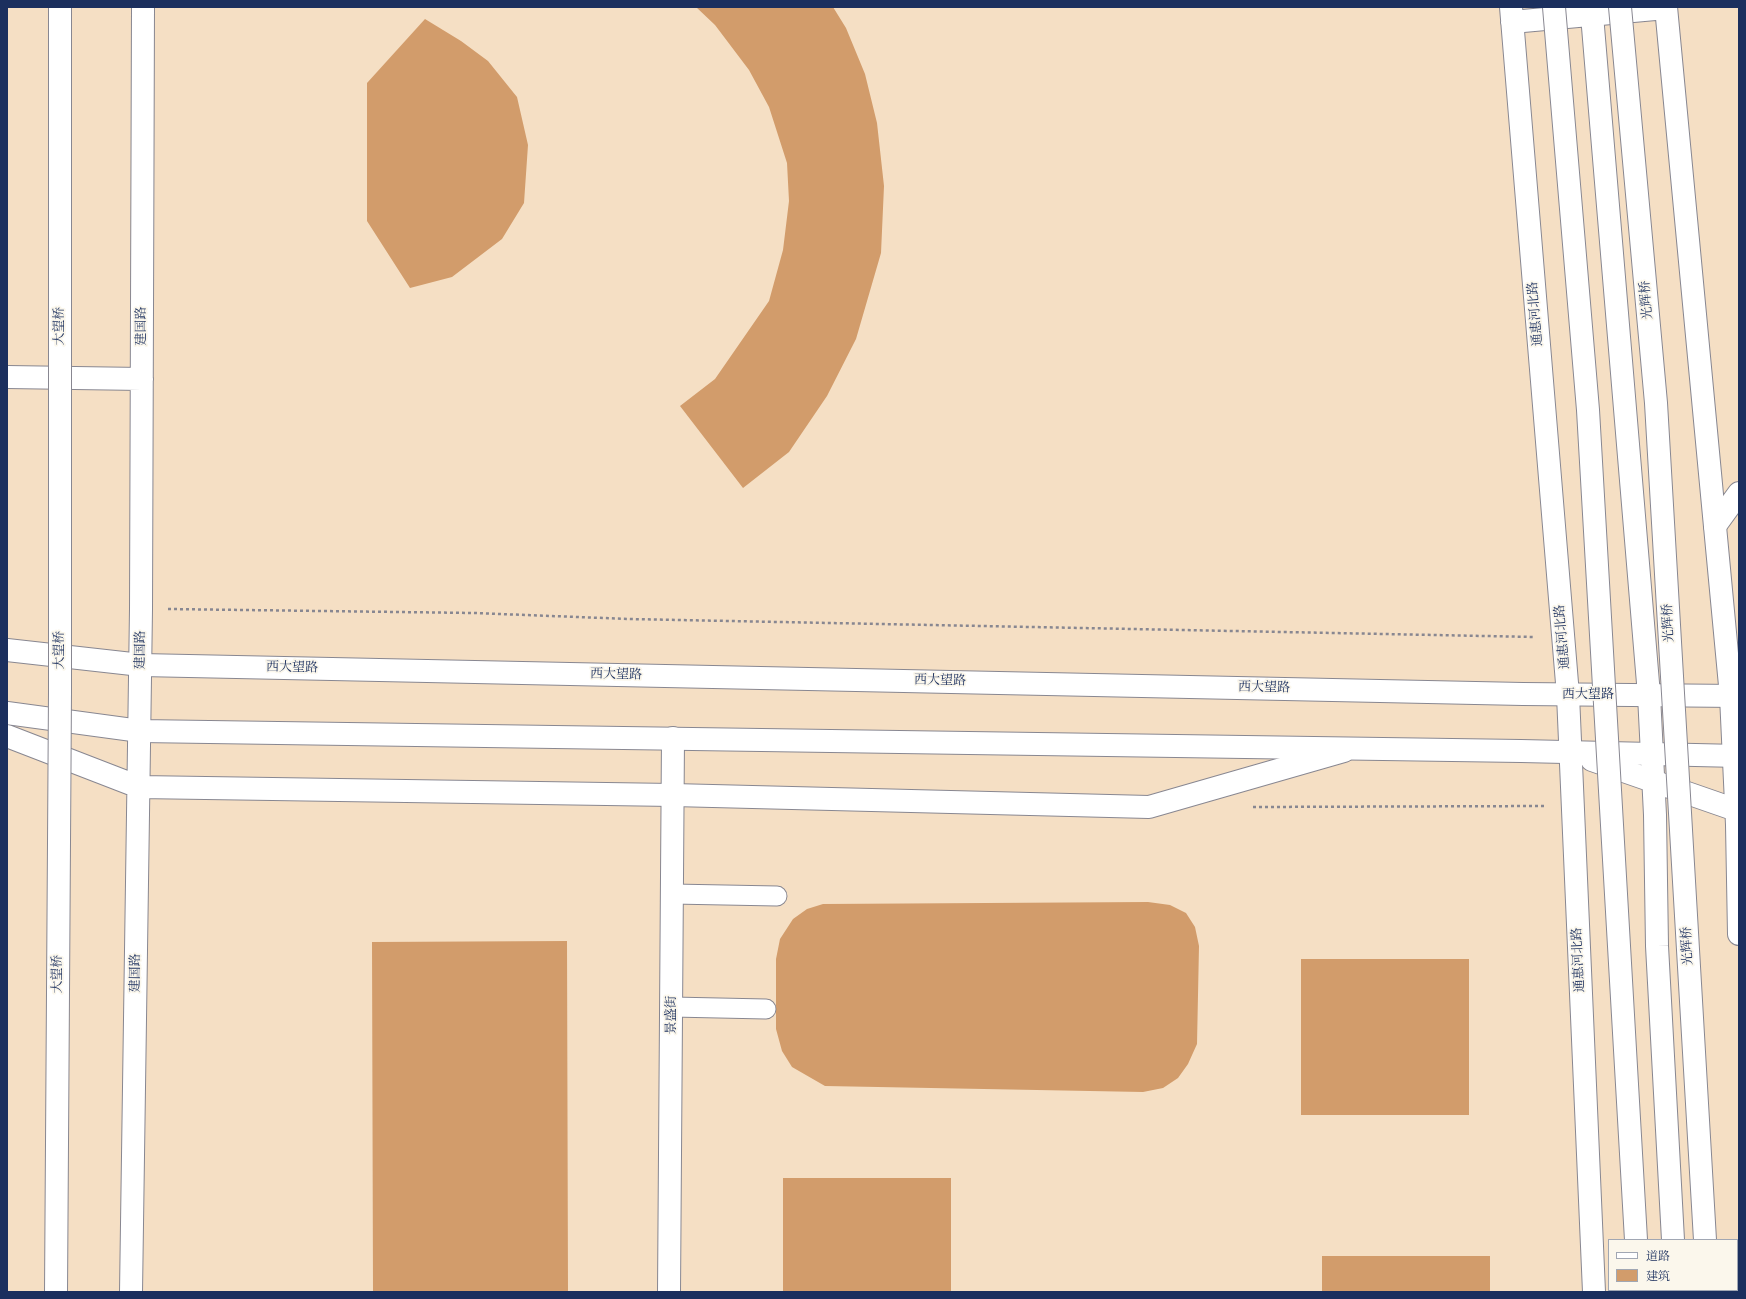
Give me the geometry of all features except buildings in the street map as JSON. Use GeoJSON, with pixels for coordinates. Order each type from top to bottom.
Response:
{"type":"FeatureCollection","features":[{"type":"Feature","properties":{"kind":"main road","name":"大望桥"},"geometry":{"type":"LineString","coordinates":[[56,1292],[60,692],[60,7]]}},
{"type":"Feature","properties":{"kind":"main road","name":"建国路"},"geometry":{"type":"LineString","coordinates":[[131,1292],[141,664],[143,7]]}},
{"type":"Feature","properties":{"kind":"main road"},"geometry":{"type":"LineString","coordinates":[[1554,7],[1588,410],[1636,1239]]}},
{"type":"Feature","properties":{"kind":"main road","name":"光辉桥"},"geometry":{"type":"LineString","coordinates":[[1620,7],[1656,403],[1705,1239]]}},
{"type":"Feature","properties":{"kind":"main road"},"geometry":{"type":"LineString","coordinates":[[1511,15],[1592,15],[1666,7],[1715,526],[1735,696],[1739,934]]}},
{"type":"Feature","properties":{"kind":"main road","name":"通惠河北路"},"geometry":{"type":"LineString","coordinates":[[1511,15],[1568,695],[1594,1292]]}},
{"type":"Feature","properties":{"kind":"main road"},"geometry":{"type":"LineString","coordinates":[[1592,15],[1649,695],[1653,780],[1657,946],[1673,1239]]}},
{"type":"Feature","properties":{"kind":"main road"},"geometry":{"type":"LineString","coordinates":[[7,378],[142,379]]}},
{"type":"Feature","properties":{"kind":"main road"},"geometry":{"type":"LineString","coordinates":[[1715,526],[1739,493]]}},
{"type":"Feature","properties":{"kind":"main road","name":"西大望路"},"geometry":{"type":"LineString","coordinates":[[7,650],[141,664],[1568,695],[1735,696]]}},
{"type":"Feature","properties":{"kind":"main road"},"geometry":{"type":"LineString","coordinates":[[7,713],[140,731],[1570,752],[1737,756]]}},
{"type":"Feature","properties":{"kind":"main road"},"geometry":{"type":"LineString","coordinates":[[7,736],[139,787],[673,795],[1149,807],[1351,749]]}},
{"type":"Feature","properties":{"kind":"main road","name":"景盛街"},"geometry":{"type":"LineString","coordinates":[[669,1292],[673,738]]}},
{"type":"Feature","properties":{"kind":"main road"},"geometry":{"type":"LineString","coordinates":[[1570,752],[1738,811]]}},
{"type":"Feature","properties":{"kind":"lane"},"geometry":{"type":"LineString","coordinates":[[672,894],[777,896]]}},
{"type":"Feature","properties":{"kind":"lane"},"geometry":{"type":"LineString","coordinates":[[672,1007],[766,1008]]}},
{"type":"Feature","properties":{"kind":"path"},"geometry":{"type":"LineString","coordinates":[[141,609],[474,613],[628,619],[1563,637]]}},
{"type":"Feature","properties":{"kind":"path"},"geometry":{"type":"LineString","coordinates":[[1251,807],[1572,806]]}}]}
